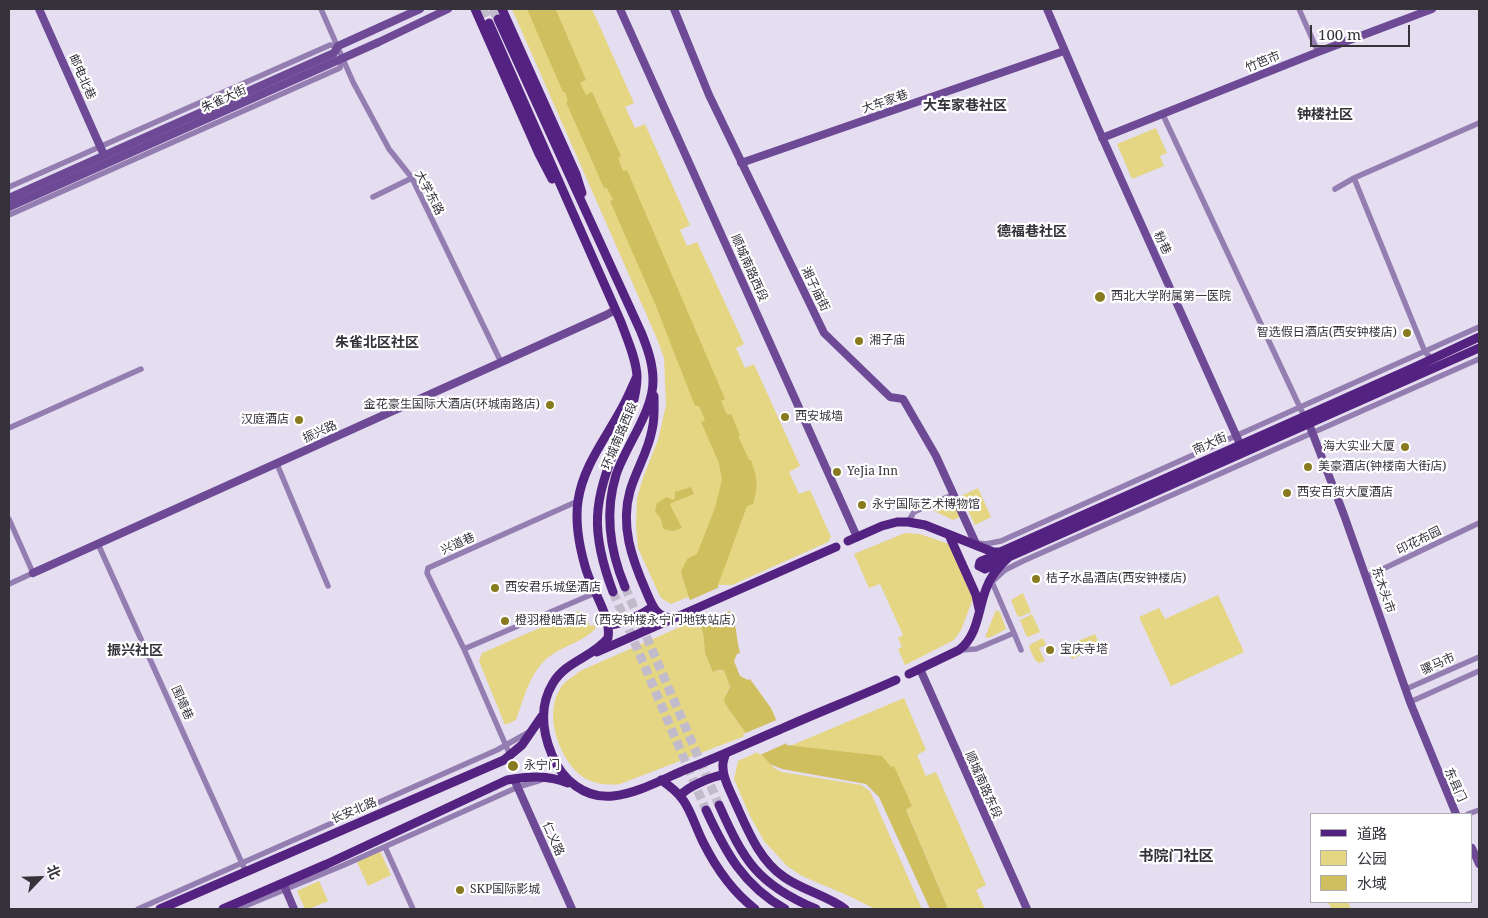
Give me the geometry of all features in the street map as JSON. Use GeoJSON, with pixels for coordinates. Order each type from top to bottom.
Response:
{"type":"FeatureCollection","features":[{"type":"Feature","properties":{"kind":"main road","name":"环城南路西段"},"geometry":{"type":"LineString","coordinates":[[475,9],[539,154],[582,235]]}},
{"type":"Feature","properties":{"kind":"main road","name":"环城南路西段"},"geometry":{"type":"LineString","coordinates":[[502,9],[576,174],[587,216]]}},
{"type":"Feature","properties":{"kind":"main road","name":"环城南路西段"},"geometry":{"type":"LineString","coordinates":[[613,592],[602,560],[598,538],[598,501],[606,470],[632,407],[637,376],[631,348],[493,21],[641,332],[651,364],[654,381],[648,405],[617,474],[612,492],[609,529],[618,570],[625,587]]}},
{"type":"Feature","properties":{"kind":"main road","name":"南大街"},"geometry":{"type":"LineString","coordinates":[[908,522],[925,525],[993,552],[1000,552],[1238,440],[1309,424],[1432,359],[1479,337]]}},
{"type":"Feature","properties":{"kind":"main road","name":"南大街"},"geometry":{"type":"LineString","coordinates":[[959,650],[970,639],[990,582],[1000,565],[1009,558],[1479,348]]}},
{"type":"Feature","properties":{"kind":"main road"},"geometry":{"type":"LineString","coordinates":[[579,660],[604,643],[608,638],[608,625],[585,568],[578,533],[578,501],[581,487],[594,456],[623,407],[637,376]]}},
{"type":"Feature","properties":{"kind":"main road"},"geometry":{"type":"LineString","coordinates":[[654,381],[652,431],[630,492],[626,524],[634,562],[653,606],[665,618],[676,618]]}},
{"type":"Feature","properties":{"kind":"main road"},"geometry":{"type":"LineString","coordinates":[[848,541],[882,526],[897,522],[908,522]]}},
{"type":"Feature","properties":{"kind":"main road"},"geometry":{"type":"LineString","coordinates":[[954,537],[980,609]]}},
{"type":"Feature","properties":{"kind":"main road"},"geometry":{"type":"LineString","coordinates":[[579,660],[836,547]]}},
{"type":"Feature","properties":{"kind":"main road"},"geometry":{"type":"LineString","coordinates":[[1009,558],[985,568],[980,566],[982,560],[999,555],[1010,547]]}},
{"type":"Feature","properties":{"kind":"main road"},"geometry":{"type":"LineString","coordinates":[[608,625],[612,626],[649,610],[653,606]]}},
{"type":"Feature","properties":{"kind":"main road"},"geometry":{"type":"LineString","coordinates":[[909,674],[959,650]]}},
{"type":"Feature","properties":{"kind":"main road","name":"长安北路"},"geometry":{"type":"LineString","coordinates":[[160,909],[244,867],[504,760],[530,737],[542,715],[544,704],[554,681],[563,670],[579,660]]}},
{"type":"Feature","properties":{"kind":"main road"},"geometry":{"type":"LineString","coordinates":[[223,909],[284,886],[507,780],[516,783],[538,775],[561,780],[597,795],[612,796],[628,793],[896,680]]}},
{"type":"Feature","properties":{"kind":"main road"},"geometry":{"type":"LineString","coordinates":[[542,715],[544,730],[552,757],[559,770],[571,784]]}},
{"type":"Feature","properties":{"kind":"main road"},"geometry":{"type":"LineString","coordinates":[[726,753],[722,767],[724,775],[750,836],[765,859],[791,882],[837,903],[844,909]]}},
{"type":"Feature","properties":{"kind":"main road"},"geometry":{"type":"LineString","coordinates":[[681,795],[684,791],[724,775]]}},
{"type":"Feature","properties":{"kind":"main road"},"geometry":{"type":"LineString","coordinates":[[661,780],[681,795],[704,844],[722,875],[745,901],[755,909]]}},
{"type":"Feature","properties":{"kind":"main road"},"geometry":{"type":"LineString","coordinates":[[719,805],[736,844],[757,872],[770,885],[784,894],[816,909]]}},
{"type":"Feature","properties":{"kind":"main road"},"geometry":{"type":"LineString","coordinates":[[706,810],[722,846],[742,874],[765,896],[785,909]]}},
{"type":"Feature","properties":{"kind":"street","name":"邮电北巷"},"geometry":{"type":"LineString","coordinates":[[39,9],[104,155]]}},
{"type":"Feature","properties":{"kind":"street","name":"大学东路"},"geometry":{"type":"LineString","coordinates":[[321,9],[353,82],[389,149],[412,178],[501,362]]}},
{"type":"Feature","properties":{"kind":"street","name":"朱雀大街"},"geometry":{"type":"LineString","coordinates":[[9,198],[334,53],[338,46],[420,9]]}},
{"type":"Feature","properties":{"kind":"street","name":"朱雀大街"},"geometry":{"type":"LineString","coordinates":[[9,207],[448,9]]}},
{"type":"Feature","properties":{"kind":"street","name":"顺城南路西段"},"geometry":{"type":"LineString","coordinates":[[620,9],[857,537]]}},
{"type":"Feature","properties":{"kind":"street","name":"湘子庙街"},"geometry":{"type":"LineString","coordinates":[[674,9],[708,95],[824,333],[890,397],[903,399],[936,456],[976,544]]}},
{"type":"Feature","properties":{"kind":"street","name":"粉巷"},"geometry":{"type":"LineString","coordinates":[[1047,9],[1102,138],[1238,440]]}},
{"type":"Feature","properties":{"kind":"street"},"geometry":{"type":"LineString","coordinates":[[1299,9],[1318,52]]}},
{"type":"Feature","properties":{"kind":"street","name":"竹笆市"},"geometry":{"type":"LineString","coordinates":[[1102,138],[1432,9]]}},
{"type":"Feature","properties":{"kind":"street"},"geometry":{"type":"LineString","coordinates":[[9,187],[330,45],[338,46]]}},
{"type":"Feature","properties":{"kind":"street","name":"大车家巷"},"geometry":{"type":"LineString","coordinates":[[741,163],[1064,51]]}},
{"type":"Feature","properties":{"kind":"street"},"geometry":{"type":"LineString","coordinates":[[9,216],[340,68],[343,58]]}},
{"type":"Feature","properties":{"kind":"street"},"geometry":{"type":"LineString","coordinates":[[1163,115],[1309,424]]}},
{"type":"Feature","properties":{"kind":"street"},"geometry":{"type":"LineString","coordinates":[[1335,189],[1354,178],[1479,123]]}},
{"type":"Feature","properties":{"kind":"street"},"geometry":{"type":"LineString","coordinates":[[373,196],[412,178]]}},
{"type":"Feature","properties":{"kind":"street"},"geometry":{"type":"LineString","coordinates":[[1354,178],[1425,352],[1432,359]]}},
{"type":"Feature","properties":{"kind":"street","name":"振兴路"},"geometry":{"type":"LineString","coordinates":[[34,573],[615,310]]}},
{"type":"Feature","properties":{"kind":"street"},"geometry":{"type":"LineString","coordinates":[[976,544],[1001,541],[1238,440],[1300,407],[1479,327]]}},
{"type":"Feature","properties":{"kind":"street"},"geometry":{"type":"LineString","coordinates":[[1021,650],[990,582],[1005,570],[1309,424],[1479,358]]}},
{"type":"Feature","properties":{"kind":"street"},"geometry":{"type":"LineString","coordinates":[[9,428],[141,369]]}},
{"type":"Feature","properties":{"kind":"street","name":"东木头市"},"geometry":{"type":"LineString","coordinates":[[1309,424],[1434,764]]}},
{"type":"Feature","properties":{"kind":"street"},"geometry":{"type":"LineString","coordinates":[[277,464],[328,586]]}},
{"type":"Feature","properties":{"kind":"street"},"geometry":{"type":"LineString","coordinates":[[908,522],[914,512],[954,494]]}},
{"type":"Feature","properties":{"kind":"street","name":"兴道巷"},"geometry":{"type":"LineString","coordinates":[[510,755],[464,650],[427,573],[428,568],[578,501]]}},
{"type":"Feature","properties":{"kind":"street"},"geometry":{"type":"LineString","coordinates":[[9,518],[34,573],[9,584]]}},
{"type":"Feature","properties":{"kind":"street","name":"印花布园"},"geometry":{"type":"LineString","coordinates":[[1366,577],[1479,523]]}},
{"type":"Feature","properties":{"kind":"street","name":"围墙巷"},"geometry":{"type":"LineString","coordinates":[[98,544],[244,867]]}},
{"type":"Feature","properties":{"kind":"street"},"geometry":{"type":"LineString","coordinates":[[464,650],[595,593]]}},
{"type":"Feature","properties":{"kind":"street"},"geometry":{"type":"LineString","coordinates":[[959,650],[976,649],[1014,633]]}},
{"type":"Feature","properties":{"kind":"street","name":"骡马市"},"geometry":{"type":"LineString","coordinates":[[1406,689],[1479,657]]}},
{"type":"Feature","properties":{"kind":"street","name":"顺城南路东段"},"geometry":{"type":"LineString","coordinates":[[920,669],[1027,909]]}},
{"type":"Feature","properties":{"kind":"street","name":"骡马市"},"geometry":{"type":"LineString","coordinates":[[1410,702],[1479,671]]}},
{"type":"Feature","properties":{"kind":"street"},"geometry":{"type":"LineString","coordinates":[[138,909],[244,867],[506,745],[529,732],[536,725]]}},
{"type":"Feature","properties":{"kind":"street","name":"东县门"},"geometry":{"type":"LineString","coordinates":[[1434,764],[1456,813]]}},
{"type":"Feature","properties":{"kind":"street"},"geometry":{"type":"LineString","coordinates":[[238,909],[284,886],[344,865],[385,847],[516,783]]}},
{"type":"Feature","properties":{"kind":"street","name":"仁义路"},"geometry":{"type":"LineString","coordinates":[[516,783],[572,909]]}},
{"type":"Feature","properties":{"kind":"street"},"geometry":{"type":"LineString","coordinates":[[385,847],[413,909]]}},
{"type":"Feature","properties":{"kind":"street"},"geometry":{"type":"LineString","coordinates":[[1473,850],[1479,864]]}},
{"type":"Feature","properties":{"kind":"street"},"geometry":{"type":"LineString","coordinates":[[284,886],[294,909]]}},
{"type":"Feature","properties":{"kind":"green space"},"geometry":{"type":"Polygon","coordinates":[[[512,9],[592,9],[634,103],[625,107],[635,128],[645,124],[690,225],[680,230],[687,246],[697,242],[744,344],[736,348],[745,368],[754,364],[800,466],[789,472],[799,494],[810,490],[831,537],[828,542],[732,585],[717,585],[671,604],[661,598],[638,548],[636,527],[637,498],[658,440],[666,405],[664,358],[512,9]]]}},
{"type":"Feature","properties":{"kind":"green space"},"geometry":{"type":"Polygon","coordinates":[[[1156,128],[1167,153],[1160,156],[1164,166],[1132,179],[1117,144],[1156,128]]]}},
{"type":"Feature","properties":{"kind":"green space"},"geometry":{"type":"Polygon","coordinates":[[[978,488],[991,517],[975,525],[961,496],[978,488]]]}},
{"type":"Feature","properties":{"kind":"green space"},"geometry":{"type":"Polygon","coordinates":[[[949,503],[954,504],[960,517],[953,520],[934,511],[949,503]]]}},
{"type":"Feature","properties":{"kind":"green space"},"geometry":{"type":"Polygon","coordinates":[[[905,533],[920,534],[949,544],[973,599],[961,630],[954,640],[905,665],[898,649],[902,647],[898,638],[903,635],[880,584],[869,588],[854,554],[905,533]]]}},
{"type":"Feature","properties":{"kind":"green space"},"geometry":{"type":"Polygon","coordinates":[[[1023,593],[1031,612],[1020,617],[1017,615],[1011,600],[1023,593]]]}},
{"type":"Feature","properties":{"kind":"green space"},"geometry":{"type":"Polygon","coordinates":[[[1218,595],[1244,652],[1171,686],[1139,617],[1159,608],[1165,619],[1218,595]]]}},
{"type":"Feature","properties":{"kind":"green space"},"geometry":{"type":"Polygon","coordinates":[[[996,610],[1000,612],[1006,629],[989,638],[985,637],[996,610]]]}},
{"type":"Feature","properties":{"kind":"green space"},"geometry":{"type":"Polygon","coordinates":[[[579,611],[584,613],[590,626],[594,625],[596,628],[586,637],[545,660],[529,684],[516,720],[505,725],[479,661],[482,653],[579,611]]]}},
{"type":"Feature","properties":{"kind":"green space"},"geometry":{"type":"Polygon","coordinates":[[[1032,614],[1040,632],[1028,637],[1020,620],[1032,614]]]}},
{"type":"Feature","properties":{"kind":"green space"},"geometry":{"type":"Polygon","coordinates":[[[698,619],[703,633],[705,653],[713,671],[724,670],[730,687],[725,704],[745,732],[745,736],[620,784],[598,783],[583,777],[571,766],[565,756],[553,722],[555,699],[562,686],[580,671],[698,619]]]}},
{"type":"Feature","properties":{"kind":"green space"},"geometry":{"type":"Polygon","coordinates":[[[1095,634],[1100,646],[1072,659],[1066,646],[1095,634]]]}},
{"type":"Feature","properties":{"kind":"green space"},"geometry":{"type":"Polygon","coordinates":[[[1043,638],[1046,645],[1039,648],[1045,661],[1039,663],[1035,660],[1029,647],[1043,638]]]}},
{"type":"Feature","properties":{"kind":"green space"},"geometry":{"type":"Polygon","coordinates":[[[904,698],[926,750],[917,755],[926,776],[936,772],[986,885],[976,890],[985,909],[948,909],[906,810],[912,806],[891,767],[790,746],[904,698]]]}},
{"type":"Feature","properties":{"kind":"green space"},"geometry":{"type":"Polygon","coordinates":[[[758,752],[762,753],[774,768],[782,772],[861,785],[870,791],[922,909],[875,909],[802,876],[787,866],[764,841],[750,816],[734,779],[738,761],[758,752]]]}},
{"type":"Feature","properties":{"kind":"green space"},"geometry":{"type":"Polygon","coordinates":[[[380,851],[391,875],[368,886],[357,862],[380,851]]]}},
{"type":"Feature","properties":{"kind":"green space"},"geometry":{"type":"Polygon","coordinates":[[[319,881],[328,901],[305,909],[297,891],[319,881]]]}},
{"type":"Feature","properties":{"kind":"green space"},"geometry":{"type":"Polygon","coordinates":[[[1328,903],[1348,903],[1351,909],[1330,909],[1328,903]]]}},
{"type":"Feature","properties":{"kind":"water"},"geometry":{"type":"Polygon","coordinates":[[[527,9],[556,10],[586,80],[580,83],[586,95],[592,92],[621,156],[618,158],[623,171],[627,170],[725,399],[721,401],[727,415],[731,414],[740,435],[738,436],[749,460],[751,460],[755,472],[756,491],[753,504],[747,506],[718,585],[721,595],[733,616],[740,653],[737,654],[734,661],[740,676],[748,680],[750,679],[771,708],[787,745],[882,756],[891,767],[894,766],[912,806],[906,810],[948,909],[930,909],[879,797],[866,784],[782,769],[770,764],[745,736],[745,732],[725,704],[724,699],[730,687],[724,670],[713,672],[705,653],[703,633],[681,572],[687,559],[697,554],[715,508],[722,480],[719,463],[701,422],[705,420],[699,406],[695,406],[656,306],[610,201],[613,200],[607,188],[604,188],[566,102],[568,101],[565,92],[563,92],[527,9]]]}},
{"type":"Feature","properties":{"kind":"water"},"geometry":{"type":"Polygon","coordinates":[[[691,487],[694,494],[670,505],[682,528],[674,531],[666,530],[663,528],[661,519],[655,511],[657,503],[667,497],[673,500],[675,492],[691,487]]]}},
{"type":"Feature","properties":{"kind":"pier"},"geometry":{"type":"Polygon","coordinates":[[[720,587],[732,610],[698,625],[688,601],[720,587]]]}},
{"type":"Feature","properties":{"kind":"pier"},"geometry":{"type":"Polygon","coordinates":[[[779,719],[789,742],[760,755],[743,734],[779,719]]]}},
{"type":"Feature","properties":{"kind":"tunnel"},"geometry":{"type":"LineString","coordinates":[[482,9],[489,23]]}},
{"type":"Feature","properties":{"kind":"tunnel"},"geometry":{"type":"LineString","coordinates":[[492,9],[498,19]]}},
{"type":"Feature","properties":{"kind":"tunnel"},"geometry":{"type":"LineString","coordinates":[[625,587],[719,805]]}},
{"type":"Feature","properties":{"kind":"tunnel"},"geometry":{"type":"LineString","coordinates":[[613,592],[706,810]]}},
{"type":"Feature","properties":{"kind":"place","name":"西北大学附属第一医院"},"geometry":{"type":"Point","coordinates":[1100,297]}},
{"type":"Feature","properties":{"kind":"place","name":"智选假日酒店(西安钟楼店)"},"geometry":{"type":"Point","coordinates":[1407,333]}},
{"type":"Feature","properties":{"kind":"place","name":"湘子庙"},"geometry":{"type":"Point","coordinates":[859,341]}},
{"type":"Feature","properties":{"kind":"place","name":"金花豪生国际大酒店(环城南路店)"},"geometry":{"type":"Point","coordinates":[550,405]}},
{"type":"Feature","properties":{"kind":"place","name":"西安城墙"},"geometry":{"type":"Point","coordinates":[785,417]}},
{"type":"Feature","properties":{"kind":"place","name":"汉庭酒店"},"geometry":{"type":"Point","coordinates":[299,420]}},
{"type":"Feature","properties":{"kind":"place","name":"海大实业大厦"},"geometry":{"type":"Point","coordinates":[1405,447]}},
{"type":"Feature","properties":{"kind":"place","name":"美豪酒店(钟楼南大街店)"},"geometry":{"type":"Point","coordinates":[1308,467]}},
{"type":"Feature","properties":{"kind":"place","name":"YeJia Inn"},"geometry":{"type":"Point","coordinates":[837,472]}},
{"type":"Feature","properties":{"kind":"place","name":"西安百货大厦酒店"},"geometry":{"type":"Point","coordinates":[1287,493]}},
{"type":"Feature","properties":{"kind":"place","name":"永宁国际艺术博物馆"},"geometry":{"type":"Point","coordinates":[862,505]}},
{"type":"Feature","properties":{"kind":"place","name":"桔子水晶酒店(西安钟楼店)"},"geometry":{"type":"Point","coordinates":[1036,579]}},
{"type":"Feature","properties":{"kind":"place","name":"西安君乐城堡酒店"},"geometry":{"type":"Point","coordinates":[495,588]}},
{"type":"Feature","properties":{"kind":"place","name":"橙羽橙皓酒店（西安钟楼永宁门地铁站店）"},"geometry":{"type":"Point","coordinates":[505,621]}},
{"type":"Feature","properties":{"kind":"place","name":"宝庆寺塔"},"geometry":{"type":"Point","coordinates":[1050,650]}},
{"type":"Feature","properties":{"kind":"place","name":"永宁门"},"geometry":{"type":"Point","coordinates":[513,766]}},
{"type":"Feature","properties":{"kind":"place","name":"SKP国际影城"},"geometry":{"type":"Point","coordinates":[460,890]}},
{"type":"Feature","properties":{"kind":"district","name":"大车家巷社区"},"geometry":{"type":"Point","coordinates":[965,106]}},
{"type":"Feature","properties":{"kind":"district","name":"钟楼社区"},"geometry":{"type":"Point","coordinates":[1325,115]}},
{"type":"Feature","properties":{"kind":"district","name":"德福巷社区"},"geometry":{"type":"Point","coordinates":[1032,232]}},
{"type":"Feature","properties":{"kind":"district","name":"朱雀北区社区"},"geometry":{"type":"Point","coordinates":[377,343]}},
{"type":"Feature","properties":{"kind":"district","name":"振兴社区"},"geometry":{"type":"Point","coordinates":[135,651]}},
{"type":"Feature","properties":{"kind":"district","name":"书院门社区"},"geometry":{"type":"Point","coordinates":[1176,857]}}]}
